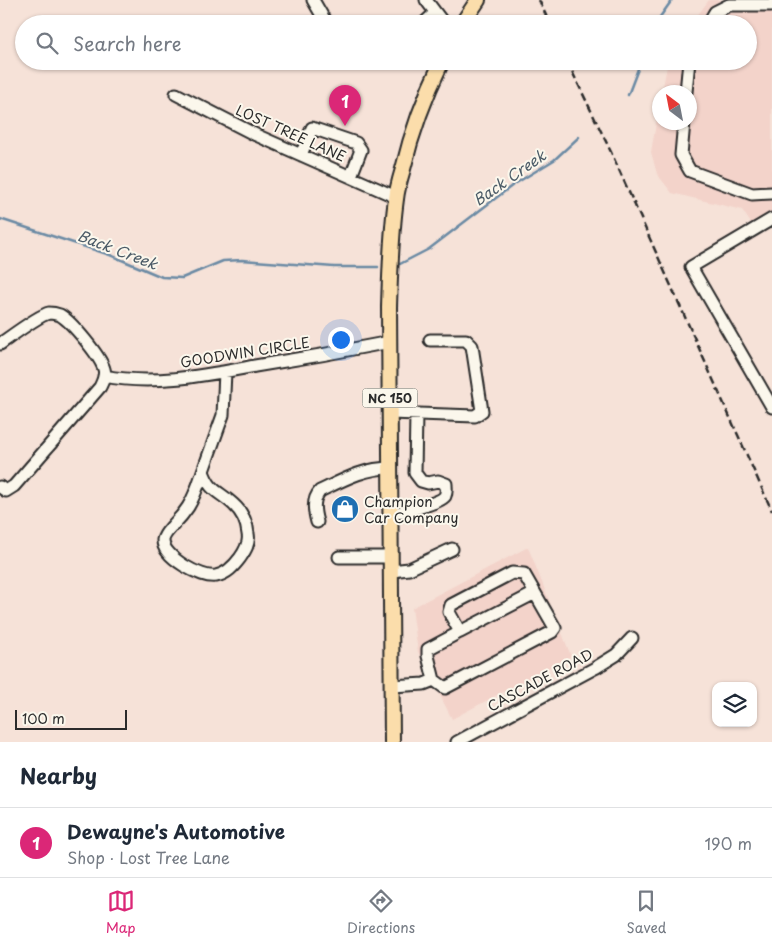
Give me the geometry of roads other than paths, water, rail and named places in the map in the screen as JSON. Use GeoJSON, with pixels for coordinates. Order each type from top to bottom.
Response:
{"type":"FeatureCollection","features":[{"type":"Feature","properties":{"kind":"main road"},"geometry":{"type":"LineString","coordinates":[[468,15],[478,0]]}},
{"type":"Feature","properties":{"kind":"main road","name":"NC 150"},"geometry":{"type":"LineString","coordinates":[[392,742],[389,307],[391,250],[396,198],[406,156],[415,124],[438,70]]}},
{"type":"Feature","properties":{"kind":"street"},"geometry":{"type":"LineString","coordinates":[[313,0],[322,15]]}},
{"type":"Feature","properties":{"kind":"street"},"geometry":{"type":"LineString","coordinates":[[426,0],[435,13]]}},
{"type":"Feature","properties":{"kind":"street"},"geometry":{"type":"LineString","coordinates":[[713,15],[715,12],[729,5],[772,5]]}},
{"type":"Feature","properties":{"kind":"street"},"geometry":{"type":"LineString","coordinates":[[687,85],[688,70]]}},
{"type":"Feature","properties":{"kind":"street","name":"LOST TREE LANE"},"geometry":{"type":"LineString","coordinates":[[176,94],[256,135],[351,176],[396,198]]}},
{"type":"Feature","properties":{"kind":"street"},"geometry":{"type":"LineString","coordinates":[[301,155],[312,128],[356,143],[361,150],[351,176]]}},
{"type":"Feature","properties":{"kind":"street"},"geometry":{"type":"LineString","coordinates":[[683,130],[681,155],[690,171],[752,194],[772,193]]}},
{"type":"Feature","properties":{"kind":"street"},"geometry":{"type":"LineString","coordinates":[[772,219],[691,266],[772,407]]}},
{"type":"Feature","properties":{"kind":"street"},"geometry":{"type":"LineString","coordinates":[[0,344],[41,316],[49,313],[58,314],[84,338],[104,369],[103,382],[100,386],[14,486],[6,491],[0,487]]}},
{"type":"Feature","properties":{"kind":"street"},"geometry":{"type":"LineString","coordinates":[[390,413],[475,416],[482,411],[472,346],[466,340],[430,340]]}},
{"type":"Feature","properties":{"kind":"street","name":"GOODWIN CIRCLE"},"geometry":{"type":"LineString","coordinates":[[104,376],[148,380],[188,377],[390,342]]}},
{"type":"Feature","properties":{"kind":"street"},"geometry":{"type":"LineString","coordinates":[[203,471],[206,480],[213,490],[233,503],[241,513],[249,535],[249,542],[234,566],[218,576],[211,577],[188,568],[170,555],[163,541],[165,535],[188,507],[203,471],[222,415],[225,372]]}},
{"type":"Feature","properties":{"kind":"street"},"geometry":{"type":"LineString","coordinates":[[391,514],[424,506],[442,499],[446,494],[446,484],[438,481],[428,483],[421,481],[415,473],[416,414]]}},
{"type":"Feature","properties":{"kind":"street"},"geometry":{"type":"LineString","coordinates":[[317,522],[314,502],[320,491],[354,475],[378,468],[391,468]]}},
{"type":"Feature","properties":{"kind":"street"},"geometry":{"type":"LineString","coordinates":[[391,571],[409,569],[452,549]]}},
{"type":"Feature","properties":{"kind":"street"},"geometry":{"type":"LineString","coordinates":[[338,556],[391,557]]}},
{"type":"Feature","properties":{"kind":"street"},"geometry":{"type":"LineString","coordinates":[[460,632],[449,612],[451,605],[512,573],[524,574],[535,593],[555,628],[552,632],[445,688],[434,680],[428,649],[535,593]]}},
{"type":"Feature","properties":{"kind":"street","name":"CASCADE ROAD"},"geometry":{"type":"LineString","coordinates":[[457,742],[596,668],[616,656],[632,638]]}},
{"type":"Feature","properties":{"kind":"street"},"geometry":{"type":"LineString","coordinates":[[392,686],[424,684],[434,680]]}},
{"type":"Feature","properties":{"kind":"waterway","name":"Back Creek"},"geometry":{"type":"LineString","coordinates":[[661,15],[672,0]]}},
{"type":"Feature","properties":{"kind":"waterway","name":"Back Creek"},"geometry":{"type":"LineString","coordinates":[[628,95],[638,70]]}},
{"type":"Feature","properties":{"kind":"waterway","name":"Back Creek"},"geometry":{"type":"LineString","coordinates":[[400,264],[429,249],[513,185],[554,160],[579,137]]}},
{"type":"Feature","properties":{"kind":"waterway","name":"Back Creek"},"geometry":{"type":"LineString","coordinates":[[0,219],[110,255],[162,277],[182,278],[223,261],[242,260],[334,267],[378,267]]}},
{"type":"Feature","properties":{"kind":"railway"},"geometry":{"type":"LineString","coordinates":[[539,0],[546,15]]}},
{"type":"Feature","properties":{"kind":"railway"},"geometry":{"type":"LineString","coordinates":[[571,70],[611,152],[772,511]]}},
{"type":"Feature","properties":{"kind":"place","name":"Dewayne's Automotive"},"geometry":{"type":"Point","coordinates":[345,126]}},
{"type":"Feature","properties":{"kind":"place","name":"Champion Car Company"},"geometry":{"type":"Point","coordinates":[345,509]}}]}
